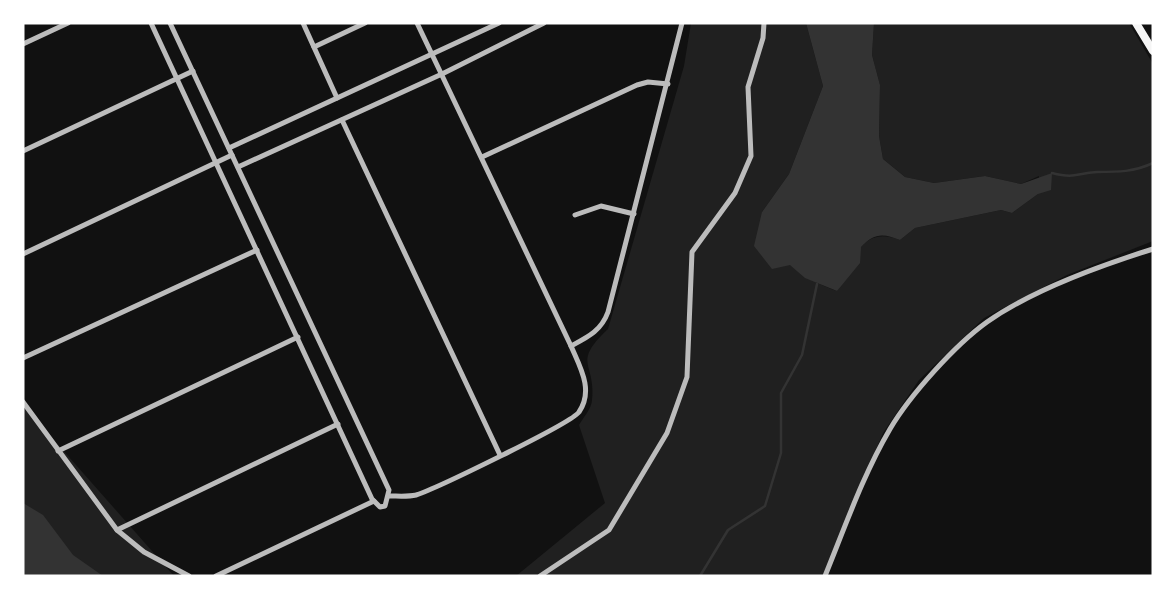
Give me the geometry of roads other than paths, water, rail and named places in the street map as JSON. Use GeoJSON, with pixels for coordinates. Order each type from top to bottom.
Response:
{"type":"FeatureCollection","features":[{"type":"Feature","properties":{"kind":"main road"},"geometry":{"type":"LineString","coordinates":[[1136,23],[1153,51]]}},
{"type":"Feature","properties":{"kind":"street"},"geometry":{"type":"LineString","coordinates":[[23,44],[68,23]]}},
{"type":"Feature","properties":{"kind":"street"},"geometry":{"type":"LineString","coordinates":[[151,23],[374,501],[380,507],[385,506],[389,496],[170,23]]}},
{"type":"Feature","properties":{"kind":"street"},"geometry":{"type":"LineString","coordinates":[[303,23],[337,97]]}},
{"type":"Feature","properties":{"kind":"street"},"geometry":{"type":"LineString","coordinates":[[314,47],[365,23]]}},
{"type":"Feature","properties":{"kind":"street"},"geometry":{"type":"LineString","coordinates":[[389,496],[419,494],[559,428],[580,411],[586,397],[586,380],[571,346],[417,23]]}},
{"type":"Feature","properties":{"kind":"street"},"geometry":{"type":"LineString","coordinates":[[229,148],[499,23]]}},
{"type":"Feature","properties":{"kind":"street"},"geometry":{"type":"LineString","coordinates":[[238,167],[442,74],[541,23]]}},
{"type":"Feature","properties":{"kind":"street"},"geometry":{"type":"LineString","coordinates":[[571,346],[603,325],[682,23]]}},
{"type":"Feature","properties":{"kind":"street"},"geometry":{"type":"LineString","coordinates":[[540,576],[609,530],[667,433],[687,377],[692,252],[734,193],[751,156],[748,87],[764,38],[764,23]]}},
{"type":"Feature","properties":{"kind":"street"},"geometry":{"type":"LineString","coordinates":[[23,152],[193,71]]}},
{"type":"Feature","properties":{"kind":"street"},"geometry":{"type":"LineString","coordinates":[[482,156],[636,85],[648,82],[668,84]]}},
{"type":"Feature","properties":{"kind":"street"},"geometry":{"type":"LineString","coordinates":[[342,120],[500,455]]}},
{"type":"Feature","properties":{"kind":"street"},"geometry":{"type":"LineString","coordinates":[[23,254],[232,155]]}},
{"type":"Feature","properties":{"kind":"street"},"geometry":{"type":"LineString","coordinates":[[575,215],[600,206],[634,214]]}},
{"type":"Feature","properties":{"kind":"street"},"geometry":{"type":"LineString","coordinates":[[825,576],[856,500],[890,429],[926,381],[987,323],[1107,263],[1153,249]]}},
{"type":"Feature","properties":{"kind":"street"},"geometry":{"type":"LineString","coordinates":[[23,358],[257,250]]}},
{"type":"Feature","properties":{"kind":"street"},"geometry":{"type":"LineString","coordinates":[[58,451],[298,337]]}},
{"type":"Feature","properties":{"kind":"street"},"geometry":{"type":"LineString","coordinates":[[23,402],[117,530],[144,552],[189,576]]}},
{"type":"Feature","properties":{"kind":"street"},"geometry":{"type":"LineString","coordinates":[[117,530],[338,424]]}},
{"type":"Feature","properties":{"kind":"street"},"geometry":{"type":"LineString","coordinates":[[215,576],[374,501]]}},
{"type":"Feature","properties":{"kind":"waterway"},"geometry":{"type":"LineString","coordinates":[[1052,173],[1071,176],[1126,171],[1153,163]]}},
{"type":"Feature","properties":{"kind":"waterway"},"geometry":{"type":"LineString","coordinates":[[700,576],[728,530],[765,506],[781,453],[781,393],[802,355],[817,284]]}}]}
